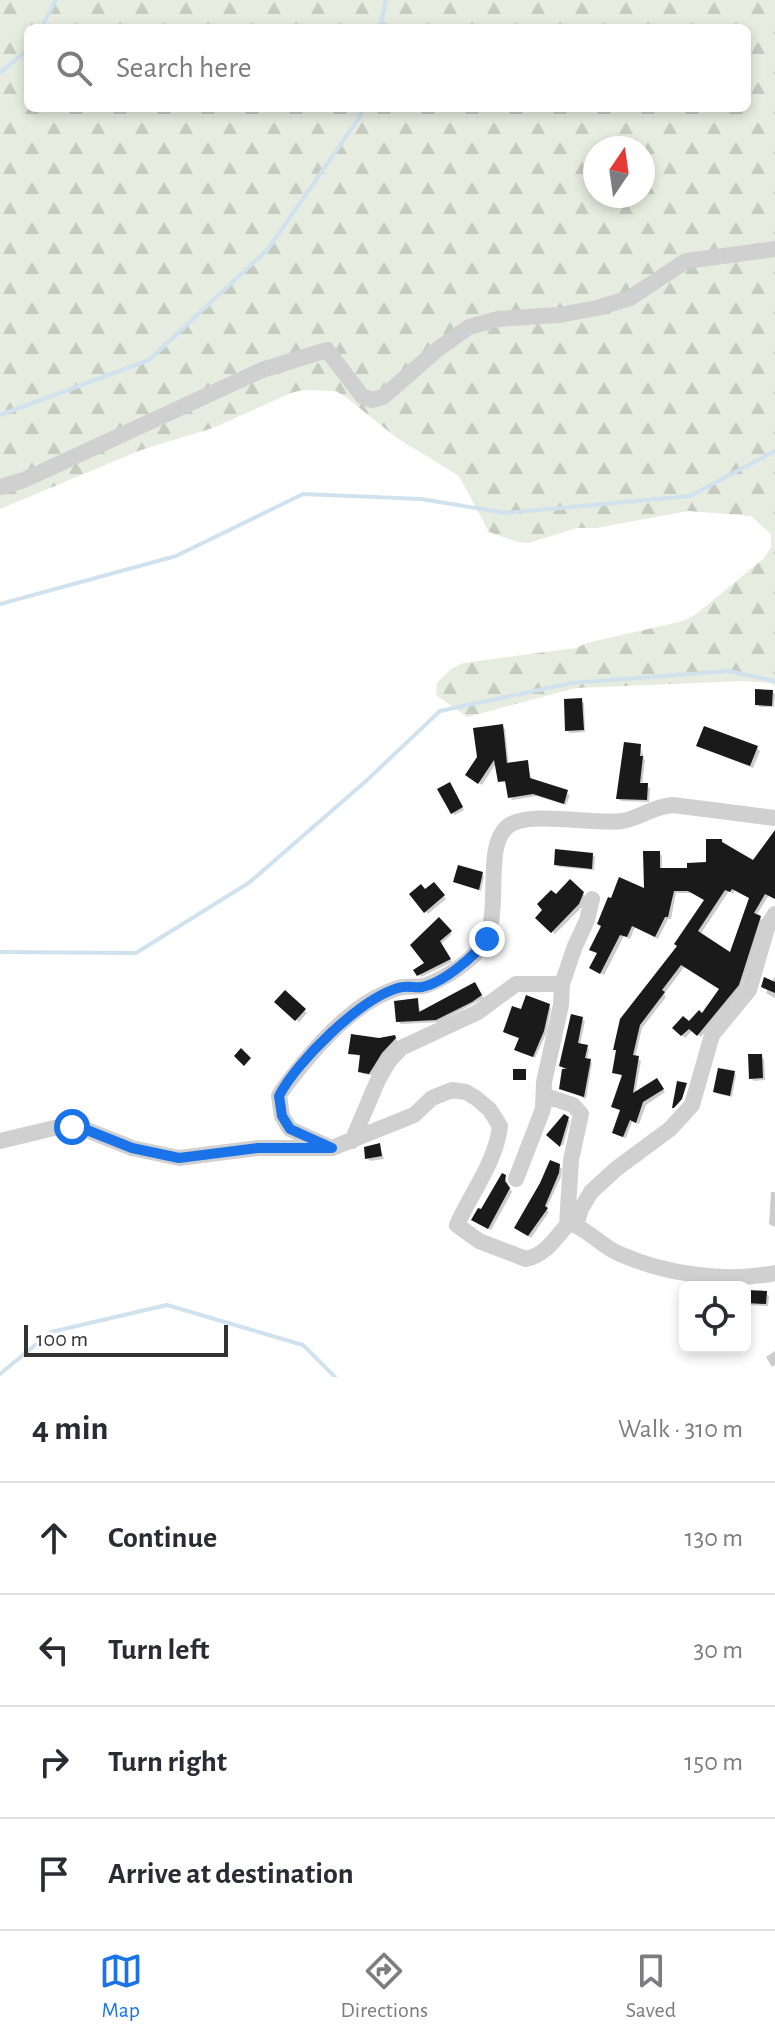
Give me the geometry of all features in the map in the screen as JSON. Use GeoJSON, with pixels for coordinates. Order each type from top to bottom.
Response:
{"type":"FeatureCollection","features":[{"type":"Feature","properties":{"kind":"street"},"geometry":{"type":"LineString","coordinates":[[0,487],[24,480],[262,370],[327,350],[362,396],[372,400],[383,397],[438,349],[469,327],[498,319],[559,315],[597,308],[630,298],[686,261],[775,249]]}},
{"type":"Feature","properties":{"kind":"street"},"geometry":{"type":"LineString","coordinates":[[332,1148],[290,1129],[282,1116],[281,1092],[326,1038],[374,999],[400,987],[424,987],[462,964],[481,948],[487,939],[493,908],[498,842],[507,827],[524,819],[624,821],[658,806],[673,805],[775,818]]}},
{"type":"Feature","properties":{"kind":"street"},"geometry":{"type":"LineString","coordinates":[[516,1179],[546,1096],[544,1082],[561,1005],[562,984],[592,899]]}},
{"type":"Feature","properties":{"kind":"street"},"geometry":{"type":"LineString","coordinates":[[0,1141],[54,1128],[72,1127],[132,1148],[179,1158],[258,1148],[332,1148],[414,1115],[432,1098],[452,1090],[466,1092],[490,1110],[500,1126],[491,1158],[457,1225],[479,1241],[526,1259],[541,1253],[572,1225],[591,1192],[670,1129],[692,1105],[712,1035],[749,990],[768,925],[775,914]]}},
{"type":"Feature","properties":{"kind":"street"},"geometry":{"type":"LineString","coordinates":[[352,1141],[378,1080],[401,1048],[478,1012],[516,984],[562,984]]}},
{"type":"Feature","properties":{"kind":"street"},"geometry":{"type":"LineString","coordinates":[[546,1096],[573,1105],[581,1114],[571,1160],[572,1225]]}},
{"type":"Feature","properties":{"kind":"street"},"geometry":{"type":"LineString","coordinates":[[572,1225],[603,1245],[649,1264],[725,1277],[775,1273]]}},
{"type":"Feature","properties":{"kind":"green space"},"geometry":{"type":"Polygon","coordinates":[[[0,0],[775,0],[775,686],[744,681],[576,688],[467,717],[436,695],[437,683],[451,669],[463,663],[576,648],[683,621],[695,615],[764,558],[771,547],[771,534],[751,516],[688,511],[596,528],[577,528],[529,543],[517,542],[489,532],[459,476],[397,438],[336,391],[303,390],[291,393],[213,428],[141,450],[0,509],[0,0]]]}},
{"type":"Feature","properties":{"kind":"building"},"geometry":{"type":"Polygon","coordinates":[[[755,689],[773,690],[772,706],[755,705],[755,689]]]}},
{"type":"Feature","properties":{"kind":"building"},"geometry":{"type":"Polygon","coordinates":[[[582,698],[584,730],[565,731],[564,699],[582,698]]]}},
{"type":"Feature","properties":{"kind":"building"},"geometry":{"type":"Polygon","coordinates":[[[503,724],[507,763],[528,760],[530,778],[568,790],[564,804],[533,794],[508,798],[505,781],[498,782],[494,760],[478,784],[465,775],[477,757],[473,728],[503,724]]]}},
{"type":"Feature","properties":{"kind":"building"},"geometry":{"type":"Polygon","coordinates":[[[704,726],[758,746],[750,766],[696,746],[704,726]]]}},
{"type":"Feature","properties":{"kind":"building"},"geometry":{"type":"Polygon","coordinates":[[[624,742],[641,744],[640,783],[648,783],[647,800],[616,799],[624,742]]]}},
{"type":"Feature","properties":{"kind":"building"},"geometry":{"type":"Polygon","coordinates":[[[450,782],[463,807],[451,814],[437,789],[450,782]]]}},
{"type":"Feature","properties":{"kind":"building"},"geometry":{"type":"Polygon","coordinates":[[[775,830],[775,899],[765,894],[754,913],[761,916],[739,985],[697,1036],[689,1029],[681,1036],[672,1028],[683,1016],[689,1021],[699,1010],[702,1013],[719,989],[681,965],[640,1025],[633,1055],[639,1056],[633,1093],[657,1078],[664,1089],[643,1102],[636,1123],[630,1120],[623,1137],[612,1133],[620,1110],[611,1107],[622,1075],[612,1073],[620,1019],[677,946],[674,944],[704,900],[688,891],[674,891],[668,917],[665,917],[655,937],[632,926],[627,937],[620,935],[600,974],[589,968],[597,953],[589,950],[601,926],[597,924],[608,897],[611,898],[619,877],[644,888],[643,851],[660,851],[660,868],[687,868],[687,863],[706,862],[706,839],[722,839],[722,842],[753,860],[775,830]],[[732,889],[730,892],[725,890],[698,931],[730,952],[749,898],[732,889]]]}},
{"type":"Feature","properties":{"kind":"building"},"geometry":{"type":"Polygon","coordinates":[[[555,849],[593,853],[592,869],[554,865],[555,849]]]}},
{"type":"Feature","properties":{"kind":"building"},"geometry":{"type":"Polygon","coordinates":[[[458,865],[483,872],[479,890],[453,882],[458,865]]]}},
{"type":"Feature","properties":{"kind":"building"},"geometry":{"type":"Polygon","coordinates":[[[570,879],[584,892],[579,904],[551,933],[535,918],[542,910],[537,904],[551,890],[556,894],[570,879]]]}},
{"type":"Feature","properties":{"kind":"building"},"geometry":{"type":"Polygon","coordinates":[[[434,882],[445,895],[424,913],[409,894],[421,884],[425,889],[434,882]]]}},
{"type":"Feature","properties":{"kind":"building"},"geometry":{"type":"Polygon","coordinates":[[[439,917],[452,931],[440,941],[451,959],[417,976],[413,970],[424,963],[410,945],[439,917]]]}},
{"type":"Feature","properties":{"kind":"building"},"geometry":{"type":"Polygon","coordinates":[[[764,977],[775,982],[775,993],[761,987],[764,977]]]}},
{"type":"Feature","properties":{"kind":"building"},"geometry":{"type":"Polygon","coordinates":[[[475,982],[482,995],[472,1002],[436,1020],[396,1022],[394,1001],[418,998],[419,1012],[475,982]]]}},
{"type":"Feature","properties":{"kind":"building"},"geometry":{"type":"Polygon","coordinates":[[[285,990],[306,1009],[295,1021],[274,1002],[285,990]]]}},
{"type":"Feature","properties":{"kind":"building"},"geometry":{"type":"Polygon","coordinates":[[[526,995],[550,1004],[544,1031],[533,1057],[514,1050],[519,1038],[503,1032],[512,1006],[521,1009],[526,995]]]}},
{"type":"Feature","properties":{"kind":"building"},"geometry":{"type":"Polygon","coordinates":[[[571,1014],[583,1017],[578,1043],[588,1045],[585,1058],[591,1059],[584,1097],[559,1089],[562,1069],[567,1069],[559,1066],[571,1014]]]}},
{"type":"Feature","properties":{"kind":"building"},"geometry":{"type":"Polygon","coordinates":[[[351,1034],[379,1038],[395,1035],[396,1038],[369,1074],[358,1072],[360,1055],[348,1054],[351,1034]]]}},
{"type":"Feature","properties":{"kind":"building"},"geometry":{"type":"Polygon","coordinates":[[[241,1048],[251,1058],[244,1066],[234,1056],[241,1048]]]}},
{"type":"Feature","properties":{"kind":"building"},"geometry":{"type":"Polygon","coordinates":[[[748,1054],[762,1054],[763,1078],[749,1079],[748,1054]]]}},
{"type":"Feature","properties":{"kind":"building"},"geometry":{"type":"Polygon","coordinates":[[[718,1068],[735,1071],[730,1096],[713,1092],[718,1068]]]}},
{"type":"Feature","properties":{"kind":"building"},"geometry":{"type":"Polygon","coordinates":[[[513,1069],[526,1069],[526,1080],[513,1080],[513,1069]]]}},
{"type":"Feature","properties":{"kind":"building"},"geometry":{"type":"Polygon","coordinates":[[[677,1081],[687,1083],[682,1099],[672,1108],[677,1081]]]}},
{"type":"Feature","properties":{"kind":"building"},"geometry":{"type":"Polygon","coordinates":[[[564,1114],[569,1117],[560,1147],[546,1135],[564,1114]]]}},
{"type":"Feature","properties":{"kind":"building"},"geometry":{"type":"Polygon","coordinates":[[[380,1143],[382,1156],[365,1159],[364,1147],[380,1143]]]}},
{"type":"Feature","properties":{"kind":"building"},"geometry":{"type":"Polygon","coordinates":[[[550,1160],[560,1164],[559,1173],[545,1206],[548,1208],[528,1236],[514,1228],[550,1160]]]}},
{"type":"Feature","properties":{"kind":"building"},"geometry":{"type":"Polygon","coordinates":[[[502,1173],[506,1175],[505,1181],[510,1188],[488,1229],[471,1220],[502,1173]]]}},
{"type":"Feature","properties":{"kind":"building"},"geometry":{"type":"Polygon","coordinates":[[[751,1290],[767,1291],[766,1304],[751,1303],[751,1290]]]}},
{"type":"Feature","properties":{"kind":"waterway"},"geometry":{"type":"LineString","coordinates":[[43,24],[56,0]]}},
{"type":"Feature","properties":{"kind":"waterway"},"geometry":{"type":"LineString","coordinates":[[381,24],[386,0]]}},
{"type":"Feature","properties":{"kind":"waterway"},"geometry":{"type":"LineString","coordinates":[[0,73],[24,52]]}},
{"type":"Feature","properties":{"kind":"waterway"},"geometry":{"type":"LineString","coordinates":[[0,415],[149,360],[268,249],[361,112]]}},
{"type":"Feature","properties":{"kind":"waterway"},"geometry":{"type":"LineString","coordinates":[[0,604],[176,556],[303,494],[421,499],[506,513],[690,496],[775,451]]}},
{"type":"Feature","properties":{"kind":"waterway"},"geometry":{"type":"LineString","coordinates":[[0,952],[136,953],[250,882],[366,781],[440,711],[572,683],[728,671],[775,681]]}},
{"type":"Feature","properties":{"kind":"waterway"},"geometry":{"type":"LineString","coordinates":[[0,1374],[51,1332],[167,1305],[303,1345],[335,1377]]}},
{"type":"Feature","properties":{"kind":"route"},"geometry":{"type":"LineString","coordinates":[[72,1127],[132,1148],[179,1158],[258,1148],[332,1148],[290,1129],[284,1123],[279,1096],[290,1079],[326,1038],[374,999],[400,987],[424,987],[473,957],[487,939]]}}]}
